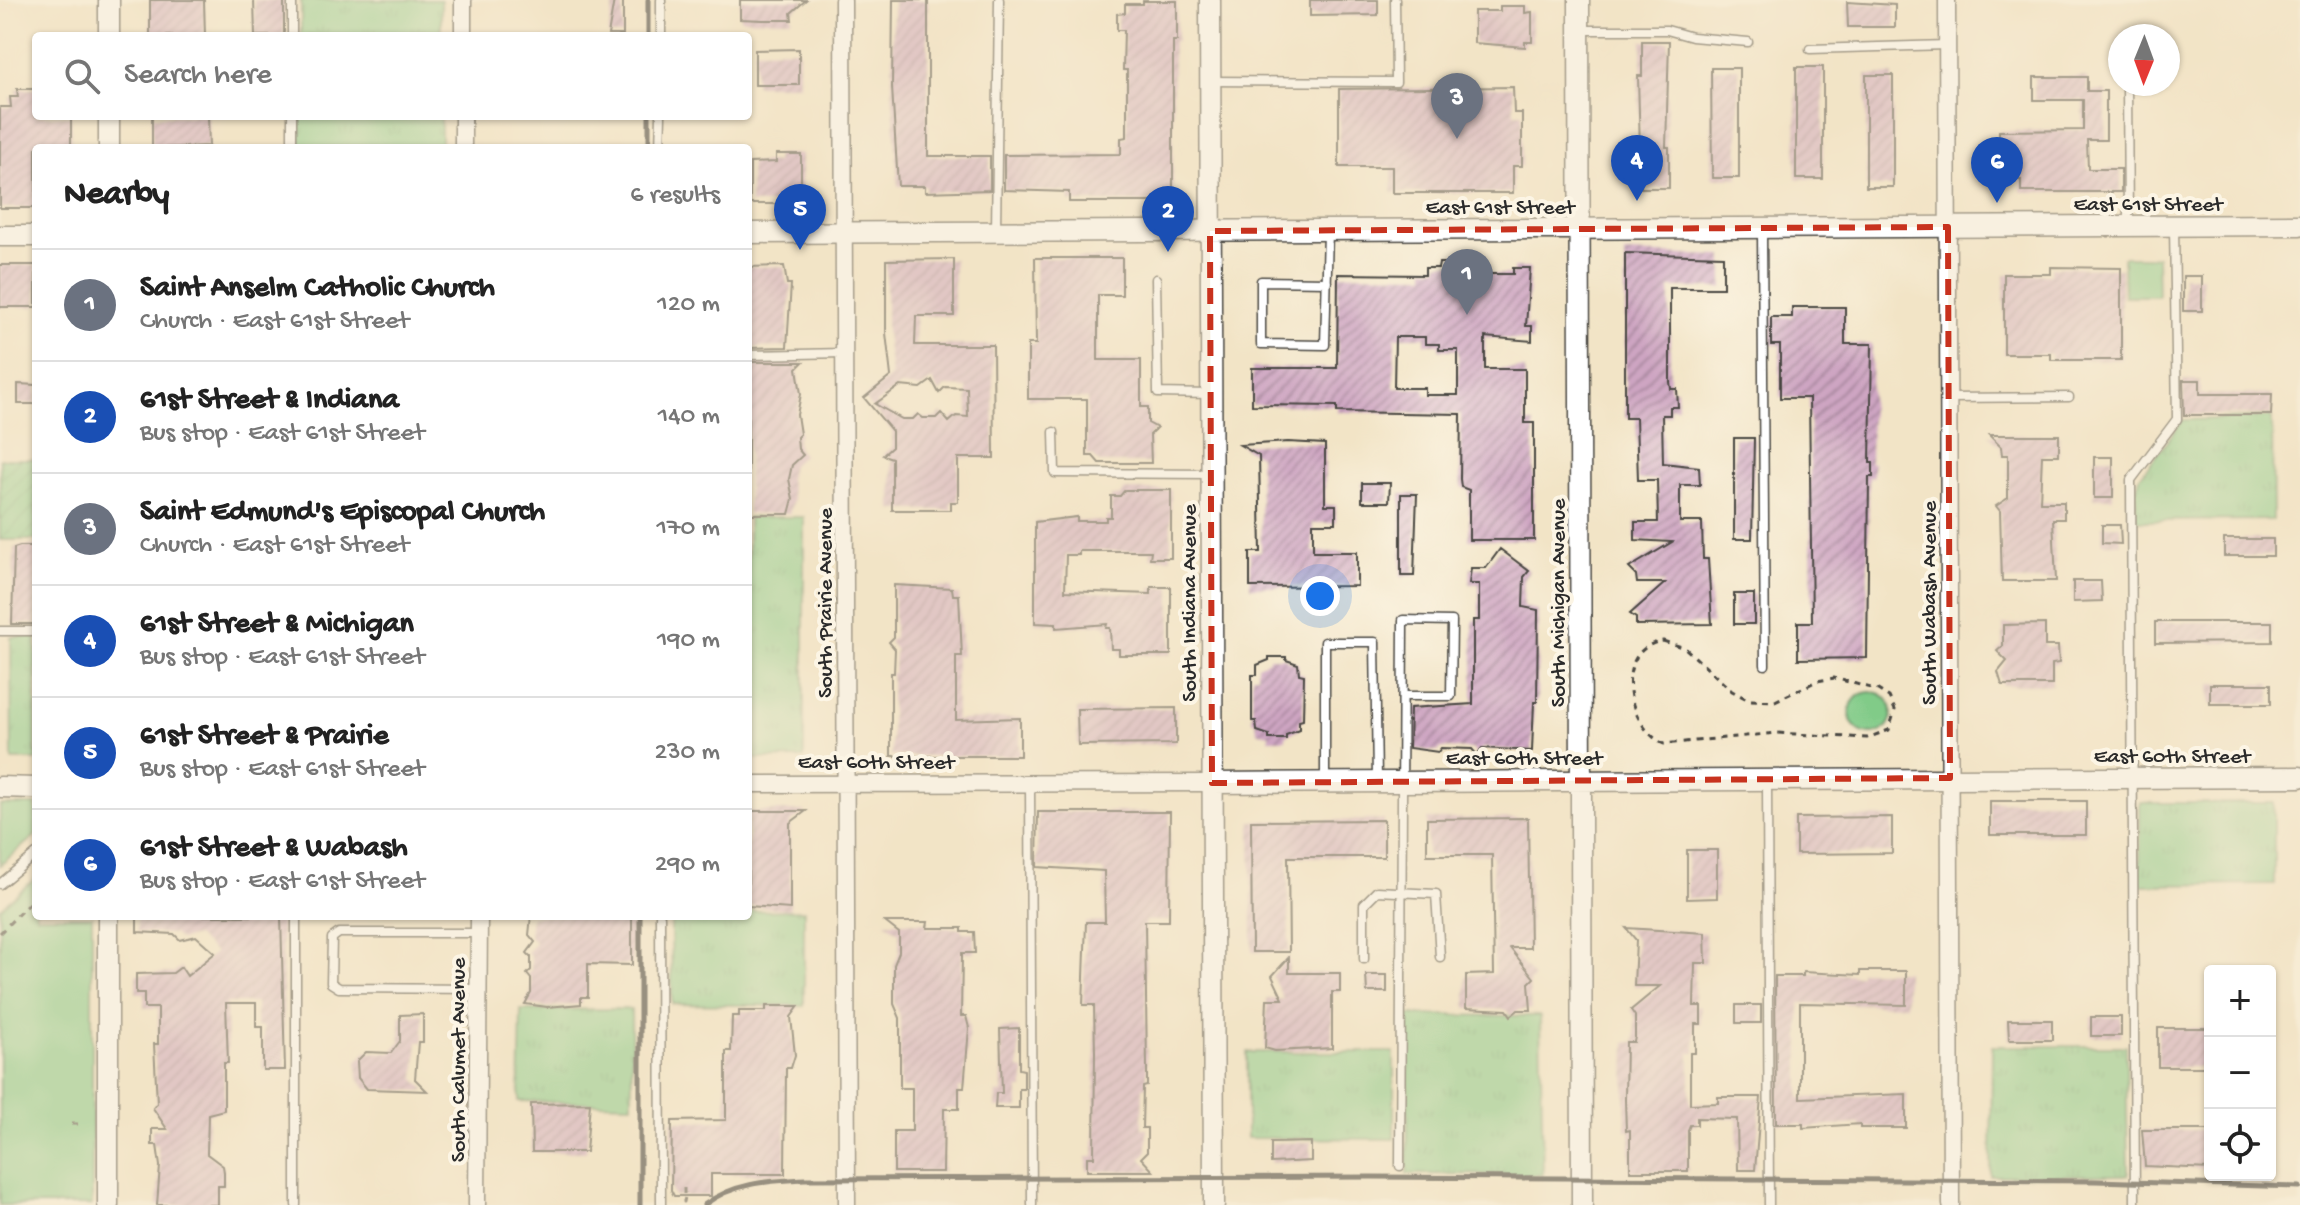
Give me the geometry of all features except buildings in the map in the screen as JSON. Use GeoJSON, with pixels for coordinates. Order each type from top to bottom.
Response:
{"type":"FeatureCollection","features":[{"type":"Feature","properties":{"kind":"street"},"geometry":{"type":"LineString","coordinates":[[109,0],[109,32]]}},
{"type":"Feature","properties":{"kind":"street"},"geometry":{"type":"LineString","coordinates":[[463,0],[463,32]]}},
{"type":"Feature","properties":{"kind":"street","name":"South Prairie Avenue"},"geometry":{"type":"LineString","coordinates":[[843,0],[847,1205]]}},
{"type":"Feature","properties":{"kind":"street","name":"South Indiana Avenue"},"geometry":{"type":"LineString","coordinates":[[1210,0],[1214,1205]]}},
{"type":"Feature","properties":{"kind":"street","name":"South Michigan Avenue"},"geometry":{"type":"LineString","coordinates":[[1579,0],[1582,1205]]}},
{"type":"Feature","properties":{"kind":"street","name":"South Wabash Avenue"},"geometry":{"type":"LineString","coordinates":[[1947,0],[1951,1205]]}},
{"type":"Feature","properties":{"kind":"street"},"geometry":{"type":"LineString","coordinates":[[109,120],[109,144]]}},
{"type":"Feature","properties":{"kind":"street"},"geometry":{"type":"LineString","coordinates":[[463,120],[463,144]]}},
{"type":"Feature","properties":{"kind":"street","name":"East 61st Street"},"geometry":{"type":"LineString","coordinates":[[752,233],[2300,225]]}},
{"type":"Feature","properties":{"kind":"street"},"geometry":{"type":"LineString","coordinates":[[0,236],[32,236]]}},
{"type":"Feature","properties":{"kind":"street","name":"East 60th Street"},"geometry":{"type":"LineString","coordinates":[[752,784],[2300,777]]}},
{"type":"Feature","properties":{"kind":"street"},"geometry":{"type":"LineString","coordinates":[[0,787],[32,788]]}},
{"type":"Feature","properties":{"kind":"street"},"geometry":{"type":"LineString","coordinates":[[108,920],[108,1205]]}},
{"type":"Feature","properties":{"kind":"street","name":"South Calumet Avenue"},"geometry":{"type":"LineString","coordinates":[[477,1205],[479,925]]}},
{"type":"Feature","properties":{"kind":"lane"},"geometry":{"type":"LineString","coordinates":[[292,0],[292,32]]}},
{"type":"Feature","properties":{"kind":"lane"},"geometry":{"type":"LineString","coordinates":[[661,0],[661,32]]}},
{"type":"Feature","properties":{"kind":"lane"},"geometry":{"type":"LineString","coordinates":[[996,232],[999,0]]}},
{"type":"Feature","properties":{"kind":"lane"},"geometry":{"type":"LineString","coordinates":[[1210,81],[1396,82],[1395,0]]}},
{"type":"Feature","properties":{"kind":"lane"},"geometry":{"type":"LineString","coordinates":[[1579,30],[1667,30],[1692,37],[1748,42]]}},
{"type":"Feature","properties":{"kind":"lane"},"geometry":{"type":"LineString","coordinates":[[1810,49],[1947,45]]}},
{"type":"Feature","properties":{"kind":"lane"},"geometry":{"type":"LineString","coordinates":[[2127,96],[2128,226]]}},
{"type":"Feature","properties":{"kind":"lane"},"geometry":{"type":"LineString","coordinates":[[292,120],[292,144]]}},
{"type":"Feature","properties":{"kind":"lane"},"geometry":{"type":"LineString","coordinates":[[660,144],[661,120]]}},
{"type":"Feature","properties":{"kind":"lane"},"geometry":{"type":"LineString","coordinates":[[2135,1205],[2131,480],[2177,419],[2174,226]]}},
{"type":"Feature","properties":{"kind":"lane"},"geometry":{"type":"LineString","coordinates":[[1762,228],[1765,665]]}},
{"type":"Feature","properties":{"kind":"lane"},"geometry":{"type":"LineString","coordinates":[[1327,282],[1261,281],[1261,344],[1325,345],[1327,282],[1328,230]]}},
{"type":"Feature","properties":{"kind":"lane"},"geometry":{"type":"LineString","coordinates":[[1156,279],[1158,393],[1211,394]]}},
{"type":"Feature","properties":{"kind":"lane"},"geometry":{"type":"LineString","coordinates":[[752,355],[844,353]]}},
{"type":"Feature","properties":{"kind":"lane"},"geometry":{"type":"LineString","coordinates":[[1949,398],[2069,397]]}},
{"type":"Feature","properties":{"kind":"lane"},"geometry":{"type":"LineString","coordinates":[[1054,432],[1055,473],[1211,474]]}},
{"type":"Feature","properties":{"kind":"lane"},"geometry":{"type":"LineString","coordinates":[[1400,1166],[1403,620],[1452,621],[1451,696],[1403,696]]}},
{"type":"Feature","properties":{"kind":"lane"},"geometry":{"type":"LineString","coordinates":[[0,631],[32,631]]}},
{"type":"Feature","properties":{"kind":"lane"},"geometry":{"type":"LineString","coordinates":[[1325,781],[1325,642],[1375,642],[1377,781]]}},
{"type":"Feature","properties":{"kind":"lane"},"geometry":{"type":"LineString","coordinates":[[1767,779],[1769,1205]]}},
{"type":"Feature","properties":{"kind":"lane"},"geometry":{"type":"LineString","coordinates":[[1030,784],[1032,1205]]}},
{"type":"Feature","properties":{"kind":"lane"},"geometry":{"type":"LineString","coordinates":[[0,884],[32,857]]}},
{"type":"Feature","properties":{"kind":"lane"},"geometry":{"type":"LineString","coordinates":[[1364,959],[1364,904],[1377,891],[1436,894],[1440,957]]}},
{"type":"Feature","properties":{"kind":"lane"},"geometry":{"type":"LineString","coordinates":[[296,920],[296,1205]]}},
{"type":"Feature","properties":{"kind":"lane"},"geometry":{"type":"LineString","coordinates":[[660,920],[661,1205]]}},
{"type":"Feature","properties":{"kind":"lane"},"geometry":{"type":"LineString","coordinates":[[479,925],[339,933],[332,938],[331,983],[339,988],[479,989]]}},
{"type":"Feature","properties":{"kind":"path"},"geometry":{"type":"LineString","coordinates":[[1663,641],[1685,648],[1732,691],[1758,702],[1783,699],[1824,679],[1845,679],[1872,688],[1889,697],[1895,710],[1889,730],[1876,737],[1777,733],[1673,745],[1659,742],[1647,730],[1633,702],[1629,675],[1639,652],[1663,641]]}},
{"type":"Feature","properties":{"kind":"path"},"geometry":{"type":"LineString","coordinates":[[0,933],[32,900]]}},
{"type":"Feature","properties":{"kind":"path"},"geometry":{"type":"LineString","coordinates":[[72,1124],[83,1124]]}},
{"type":"Feature","properties":{"kind":"highlighted area"},"geometry":{"type":"Polygon","coordinates":[[[1948,227],[1950,778],[1212,783],[1210,231],[1948,227]]]}},
{"type":"Feature","properties":{"kind":"green space"},"geometry":{"type":"Polygon","coordinates":[[[301,0],[441,0],[441,32],[301,32],[301,0]]]}},
{"type":"Feature","properties":{"kind":"green space"},"geometry":{"type":"Polygon","coordinates":[[[300,120],[441,120],[441,144],[300,144],[300,120]]]}},
{"type":"Feature","properties":{"kind":"green space"},"geometry":{"type":"Polygon","coordinates":[[[2123,257],[2157,257],[2158,296],[2124,296],[2123,257]]]}},
{"type":"Feature","properties":{"kind":"green space"},"geometry":{"type":"Polygon","coordinates":[[[2272,417],[2273,520],[2136,521],[2136,491],[2140,477],[2183,420],[2272,417]]]}},
{"type":"Feature","properties":{"kind":"green space"},"geometry":{"type":"Polygon","coordinates":[[[0,459],[32,459],[32,540],[0,540],[0,459]]]}},
{"type":"Feature","properties":{"kind":"green space"},"geometry":{"type":"Polygon","coordinates":[[[752,517],[804,517],[804,758],[752,759],[752,517]]]}},
{"type":"Feature","properties":{"kind":"green space"},"geometry":{"type":"Polygon","coordinates":[[[32,636],[32,760],[12,760],[11,637],[32,636]]]}},
{"type":"Feature","properties":{"kind":"green space"},"geometry":{"type":"Polygon","coordinates":[[[1871,692],[1886,698],[1892,713],[1886,728],[1871,734],[1856,728],[1850,713],[1856,698],[1871,692]]]}},
{"type":"Feature","properties":{"kind":"green space"},"geometry":{"type":"Polygon","coordinates":[[[2140,803],[2274,803],[2274,884],[2140,885],[2140,803]]]}},
{"type":"Feature","properties":{"kind":"green space"},"geometry":{"type":"Polygon","coordinates":[[[0,805],[32,805],[32,838],[0,865],[0,805]]]}},
{"type":"Feature","properties":{"kind":"green space"},"geometry":{"type":"Polygon","coordinates":[[[32,881],[32,920],[92,920],[92,1205],[0,1205],[0,908],[32,881]]]}},
{"type":"Feature","properties":{"kind":"green space"},"geometry":{"type":"Polygon","coordinates":[[[804,910],[804,1006],[672,1004],[671,920],[752,920],[752,911],[804,910]]]}},
{"type":"Feature","properties":{"kind":"green space"},"geometry":{"type":"Polygon","coordinates":[[[631,1009],[632,1104],[519,1101],[521,1010],[631,1009]]]}},
{"type":"Feature","properties":{"kind":"green space"},"geometry":{"type":"Polygon","coordinates":[[[1409,1015],[1540,1016],[1543,1175],[1407,1174],[1409,1015]]]}},
{"type":"Feature","properties":{"kind":"green space"},"geometry":{"type":"Polygon","coordinates":[[[1992,1046],[2126,1046],[2128,1175],[1991,1176],[1992,1046]]]}},
{"type":"Feature","properties":{"kind":"green space"},"geometry":{"type":"Polygon","coordinates":[[[1247,1052],[1394,1052],[1394,1139],[1247,1138],[1247,1052]]]}},
{"type":"Feature","properties":{"kind":"railway"},"geometry":{"type":"LineString","coordinates":[[648,0],[648,32]]}},
{"type":"Feature","properties":{"kind":"railway"},"geometry":{"type":"LineString","coordinates":[[649,120],[649,144]]}},
{"type":"Feature","properties":{"kind":"railway"},"geometry":{"type":"LineString","coordinates":[[640,920],[640,1205]]}},
{"type":"Feature","properties":{"kind":"railway"},"geometry":{"type":"LineString","coordinates":[[704,1205],[740,1187],[805,1179],[1371,1177],[2095,1181],[2300,1187]]}},
{"type":"Feature","properties":{"kind":"place","name":"Saint Edmund's Episcopal Church"},"geometry":{"type":"Point","coordinates":[1457,139]}},
{"type":"Feature","properties":{"kind":"place","name":"61st Street & Michigan"},"geometry":{"type":"Point","coordinates":[1637,201]}},
{"type":"Feature","properties":{"kind":"place","name":"61st Street & Wabash"},"geometry":{"type":"Point","coordinates":[1997,203]}},
{"type":"Feature","properties":{"kind":"place","name":"61st Street & Prairie"},"geometry":{"type":"Point","coordinates":[800,250]}},
{"type":"Feature","properties":{"kind":"place","name":"61st Street & Indiana"},"geometry":{"type":"Point","coordinates":[1168,252]}},
{"type":"Feature","properties":{"kind":"place","name":"Saint Anselm Catholic Church"},"geometry":{"type":"Point","coordinates":[1467,315]}}]}
